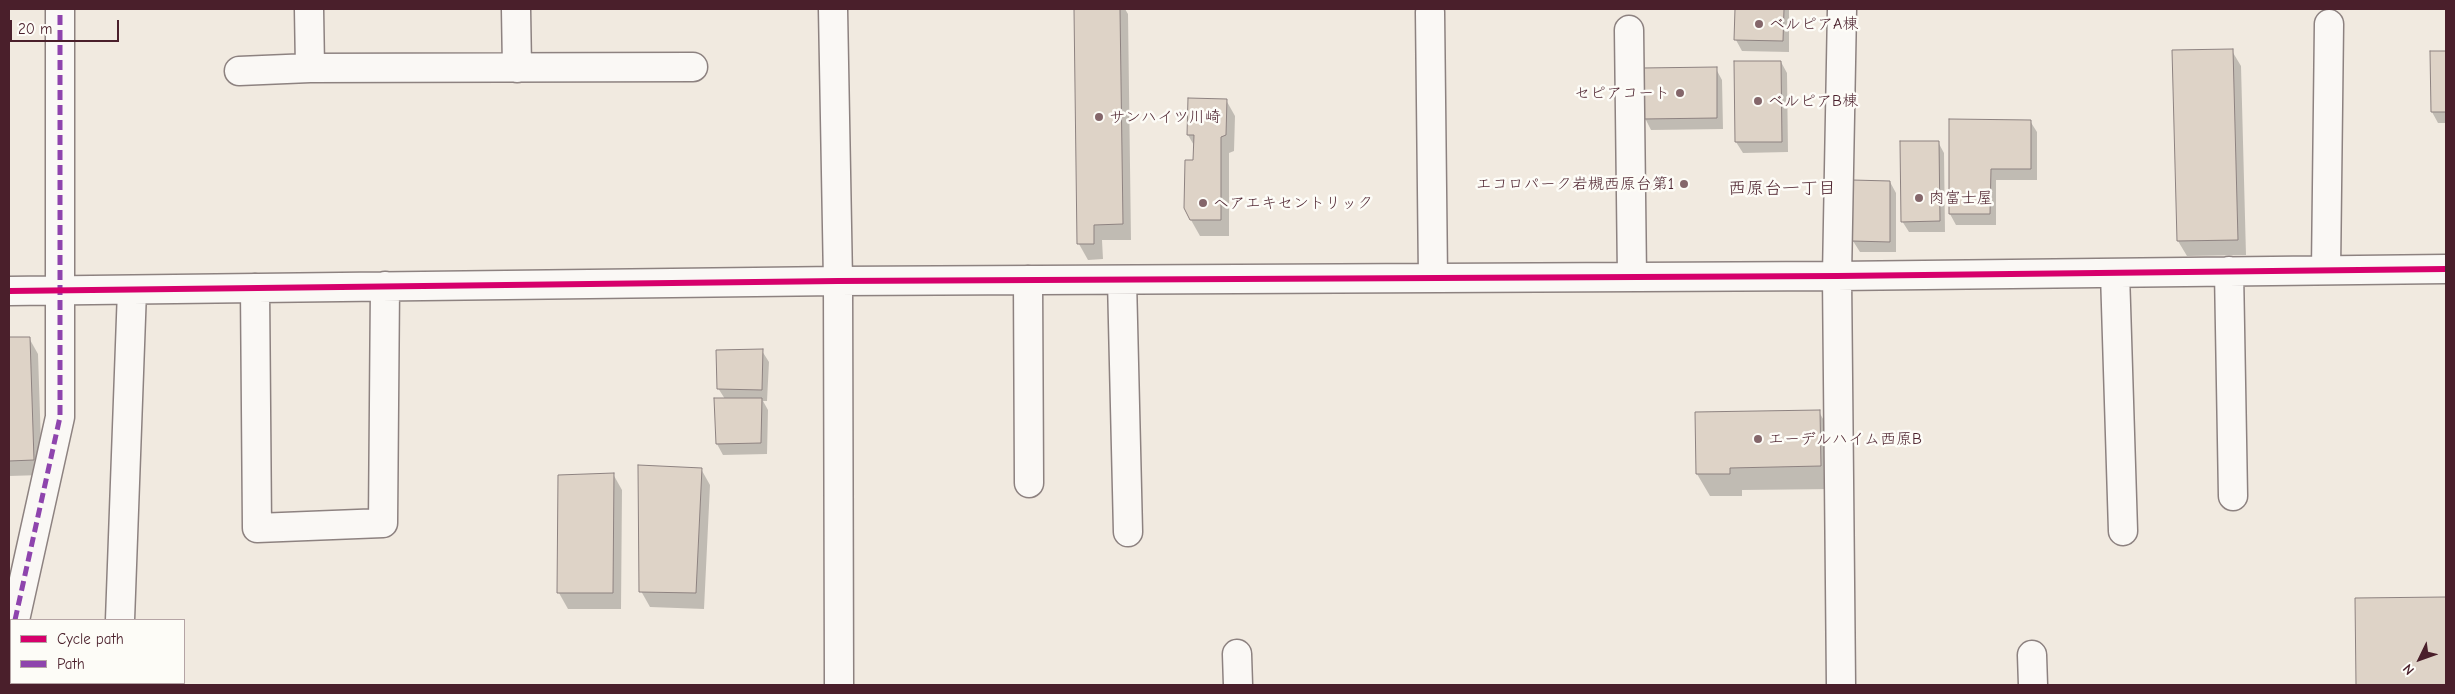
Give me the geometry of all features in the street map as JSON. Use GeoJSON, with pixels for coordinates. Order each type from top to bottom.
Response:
{"type":"FeatureCollection","features":[{"type":"Feature","properties":{"kind":"street"},"geometry":{"type":"LineString","coordinates":[[15,619],[60,417],[60,9]]}},
{"type":"Feature","properties":{"kind":"street"},"geometry":{"type":"LineString","coordinates":[[310,9],[310,68]]}},
{"type":"Feature","properties":{"kind":"street"},"geometry":{"type":"LineString","coordinates":[[516,9],[517,68]]}},
{"type":"Feature","properties":{"kind":"street"},"geometry":{"type":"LineString","coordinates":[[833,9],[838,281],[839,685]]}},
{"type":"Feature","properties":{"kind":"street"},"geometry":{"type":"LineString","coordinates":[[1841,685],[1836,276],[1842,9]]}},
{"type":"Feature","properties":{"kind":"street"},"geometry":{"type":"LineString","coordinates":[[1430,12],[1433,278]]}},
{"type":"Feature","properties":{"kind":"street"},"geometry":{"type":"LineString","coordinates":[[2326,270],[2329,24]]}},
{"type":"Feature","properties":{"kind":"street"},"geometry":{"type":"LineString","coordinates":[[1629,30],[1632,277]]}},
{"type":"Feature","properties":{"kind":"street"},"geometry":{"type":"LineString","coordinates":[[239,71],[310,68],[693,67]]}},
{"type":"Feature","properties":{"kind":"street"},"geometry":{"type":"LineString","coordinates":[[9,291],[838,281],[1836,276],[2446,269]]}},
{"type":"Feature","properties":{"kind":"street"},"geometry":{"type":"LineString","coordinates":[[2229,271],[2233,496]]}},
{"type":"Feature","properties":{"kind":"street"},"geometry":{"type":"LineString","coordinates":[[2115,273],[2123,531]]}},
{"type":"Feature","properties":{"kind":"street"},"geometry":{"type":"LineString","coordinates":[[1028,280],[1029,483]]}},
{"type":"Feature","properties":{"kind":"street"},"geometry":{"type":"LineString","coordinates":[[1122,280],[1128,532]]}},
{"type":"Feature","properties":{"kind":"street"},"geometry":{"type":"LineString","coordinates":[[256,288],[257,528],[383,523],[385,286]]}},
{"type":"Feature","properties":{"kind":"street"},"geometry":{"type":"LineString","coordinates":[[120,619],[132,290]]}},
{"type":"Feature","properties":{"kind":"street"},"geometry":{"type":"LineString","coordinates":[[1238,654],[1238,685]]}},
{"type":"Feature","properties":{"kind":"street"},"geometry":{"type":"LineString","coordinates":[[2032,655],[2033,685]]}},
{"type":"Feature","properties":{"kind":"building","name":"サンハイツ川崎"},"geometry":{"type":"Polygon","coordinates":[[[1074,9],[1120,9],[1123,224],[1094,225],[1094,244],[1077,244],[1074,9]]]}},
{"type":"Feature","properties":{"kind":"building","name":"ベルピアA棟"},"geometry":{"type":"Polygon","coordinates":[[[1735,9],[1784,9],[1783,41],[1734,40],[1735,9]]]}},
{"type":"Feature","properties":{"kind":"building"},"geometry":{"type":"Polygon","coordinates":[[[2233,49],[2238,240],[2177,241],[2172,50],[2233,49]]]}},
{"type":"Feature","properties":{"kind":"building"},"geometry":{"type":"Polygon","coordinates":[[[2430,51],[2446,51],[2446,112],[2431,112],[2430,51]]]}},
{"type":"Feature","properties":{"kind":"building","name":"ベルピアB棟"},"geometry":{"type":"Polygon","coordinates":[[[1734,61],[1781,61],[1782,142],[1735,142],[1734,61]]]}},
{"type":"Feature","properties":{"kind":"building","name":"セピアコート"},"geometry":{"type":"Polygon","coordinates":[[[1717,67],[1717,118],[1643,119],[1642,68],[1717,67]]]}},
{"type":"Feature","properties":{"kind":"building"},"geometry":{"type":"Polygon","coordinates":[[[1188,98],[1227,99],[1226,135],[1221,137],[1221,220],[1190,220],[1184,208],[1185,160],[1193,160],[1194,135],[1187,135],[1188,98]]]}},
{"type":"Feature","properties":{"kind":"building"},"geometry":{"type":"Polygon","coordinates":[[[1949,119],[2031,120],[2031,169],[1991,169],[1990,214],[1949,214],[1949,119]]]}},
{"type":"Feature","properties":{"kind":"building"},"geometry":{"type":"Polygon","coordinates":[[[1900,141],[1939,141],[1940,221],[1901,222],[1900,141]]]}},
{"type":"Feature","properties":{"kind":"building"},"geometry":{"type":"Polygon","coordinates":[[[1852,180],[1890,181],[1890,242],[1852,241],[1852,180]]]}},
{"type":"Feature","properties":{"kind":"building"},"geometry":{"type":"Polygon","coordinates":[[[9,337],[30,337],[34,460],[9,461],[9,337]]]}},
{"type":"Feature","properties":{"kind":"building"},"geometry":{"type":"Polygon","coordinates":[[[763,349],[762,390],[717,389],[716,350],[763,349]]]}},
{"type":"Feature","properties":{"kind":"building"},"geometry":{"type":"Polygon","coordinates":[[[714,398],[762,398],[761,443],[716,444],[714,398]]]}},
{"type":"Feature","properties":{"kind":"building","name":"エーデルハイム西原B"},"geometry":{"type":"Polygon","coordinates":[[[1820,410],[1821,466],[1730,468],[1730,474],[1696,474],[1695,412],[1820,410]]]}},
{"type":"Feature","properties":{"kind":"building"},"geometry":{"type":"Polygon","coordinates":[[[638,465],[702,468],[696,593],[639,592],[638,465]]]}},
{"type":"Feature","properties":{"kind":"building"},"geometry":{"type":"Polygon","coordinates":[[[614,473],[613,593],[557,593],[558,475],[614,473]]]}},
{"type":"Feature","properties":{"kind":"building"},"geometry":{"type":"Polygon","coordinates":[[[2446,597],[2446,685],[2356,685],[2355,598],[2446,597]]]}},
{"type":"Feature","properties":{"kind":"marked path"},"geometry":{"type":"LineString","coordinates":[[15,619],[60,417],[60,9]]}},
{"type":"Feature","properties":{"kind":"marked path"},"geometry":{"type":"LineString","coordinates":[[9,649],[10,644]]}},
{"type":"Feature","properties":{"kind":"cycle path"},"geometry":{"type":"LineString","coordinates":[[9,291],[838,281],[1837,276],[2446,269]]}},
{"type":"Feature","properties":{"kind":"place","name":"ベルピアA棟"},"geometry":{"type":"Point","coordinates":[1759,24]}},
{"type":"Feature","properties":{"kind":"place","name":"セピアコート"},"geometry":{"type":"Point","coordinates":[1680,93]}},
{"type":"Feature","properties":{"kind":"place","name":"ベルピアB棟"},"geometry":{"type":"Point","coordinates":[1758,101]}},
{"type":"Feature","properties":{"kind":"place","name":"サンハイツ川崎"},"geometry":{"type":"Point","coordinates":[1099,117]}},
{"type":"Feature","properties":{"kind":"place","name":"エコロパーク岩槻西原台第1"},"geometry":{"type":"Point","coordinates":[1684,184]}},
{"type":"Feature","properties":{"kind":"place","name":"肉富士屋"},"geometry":{"type":"Point","coordinates":[1919,198]}},
{"type":"Feature","properties":{"kind":"place","name":"ヘアエキセントリック"},"geometry":{"type":"Point","coordinates":[1203,203]}},
{"type":"Feature","properties":{"kind":"place","name":"エーデルハイム西原B"},"geometry":{"type":"Point","coordinates":[1758,439]}},
{"type":"Feature","properties":{"kind":"district","name":"西原台一丁目"},"geometry":{"type":"Point","coordinates":[1782,189]}}]}
